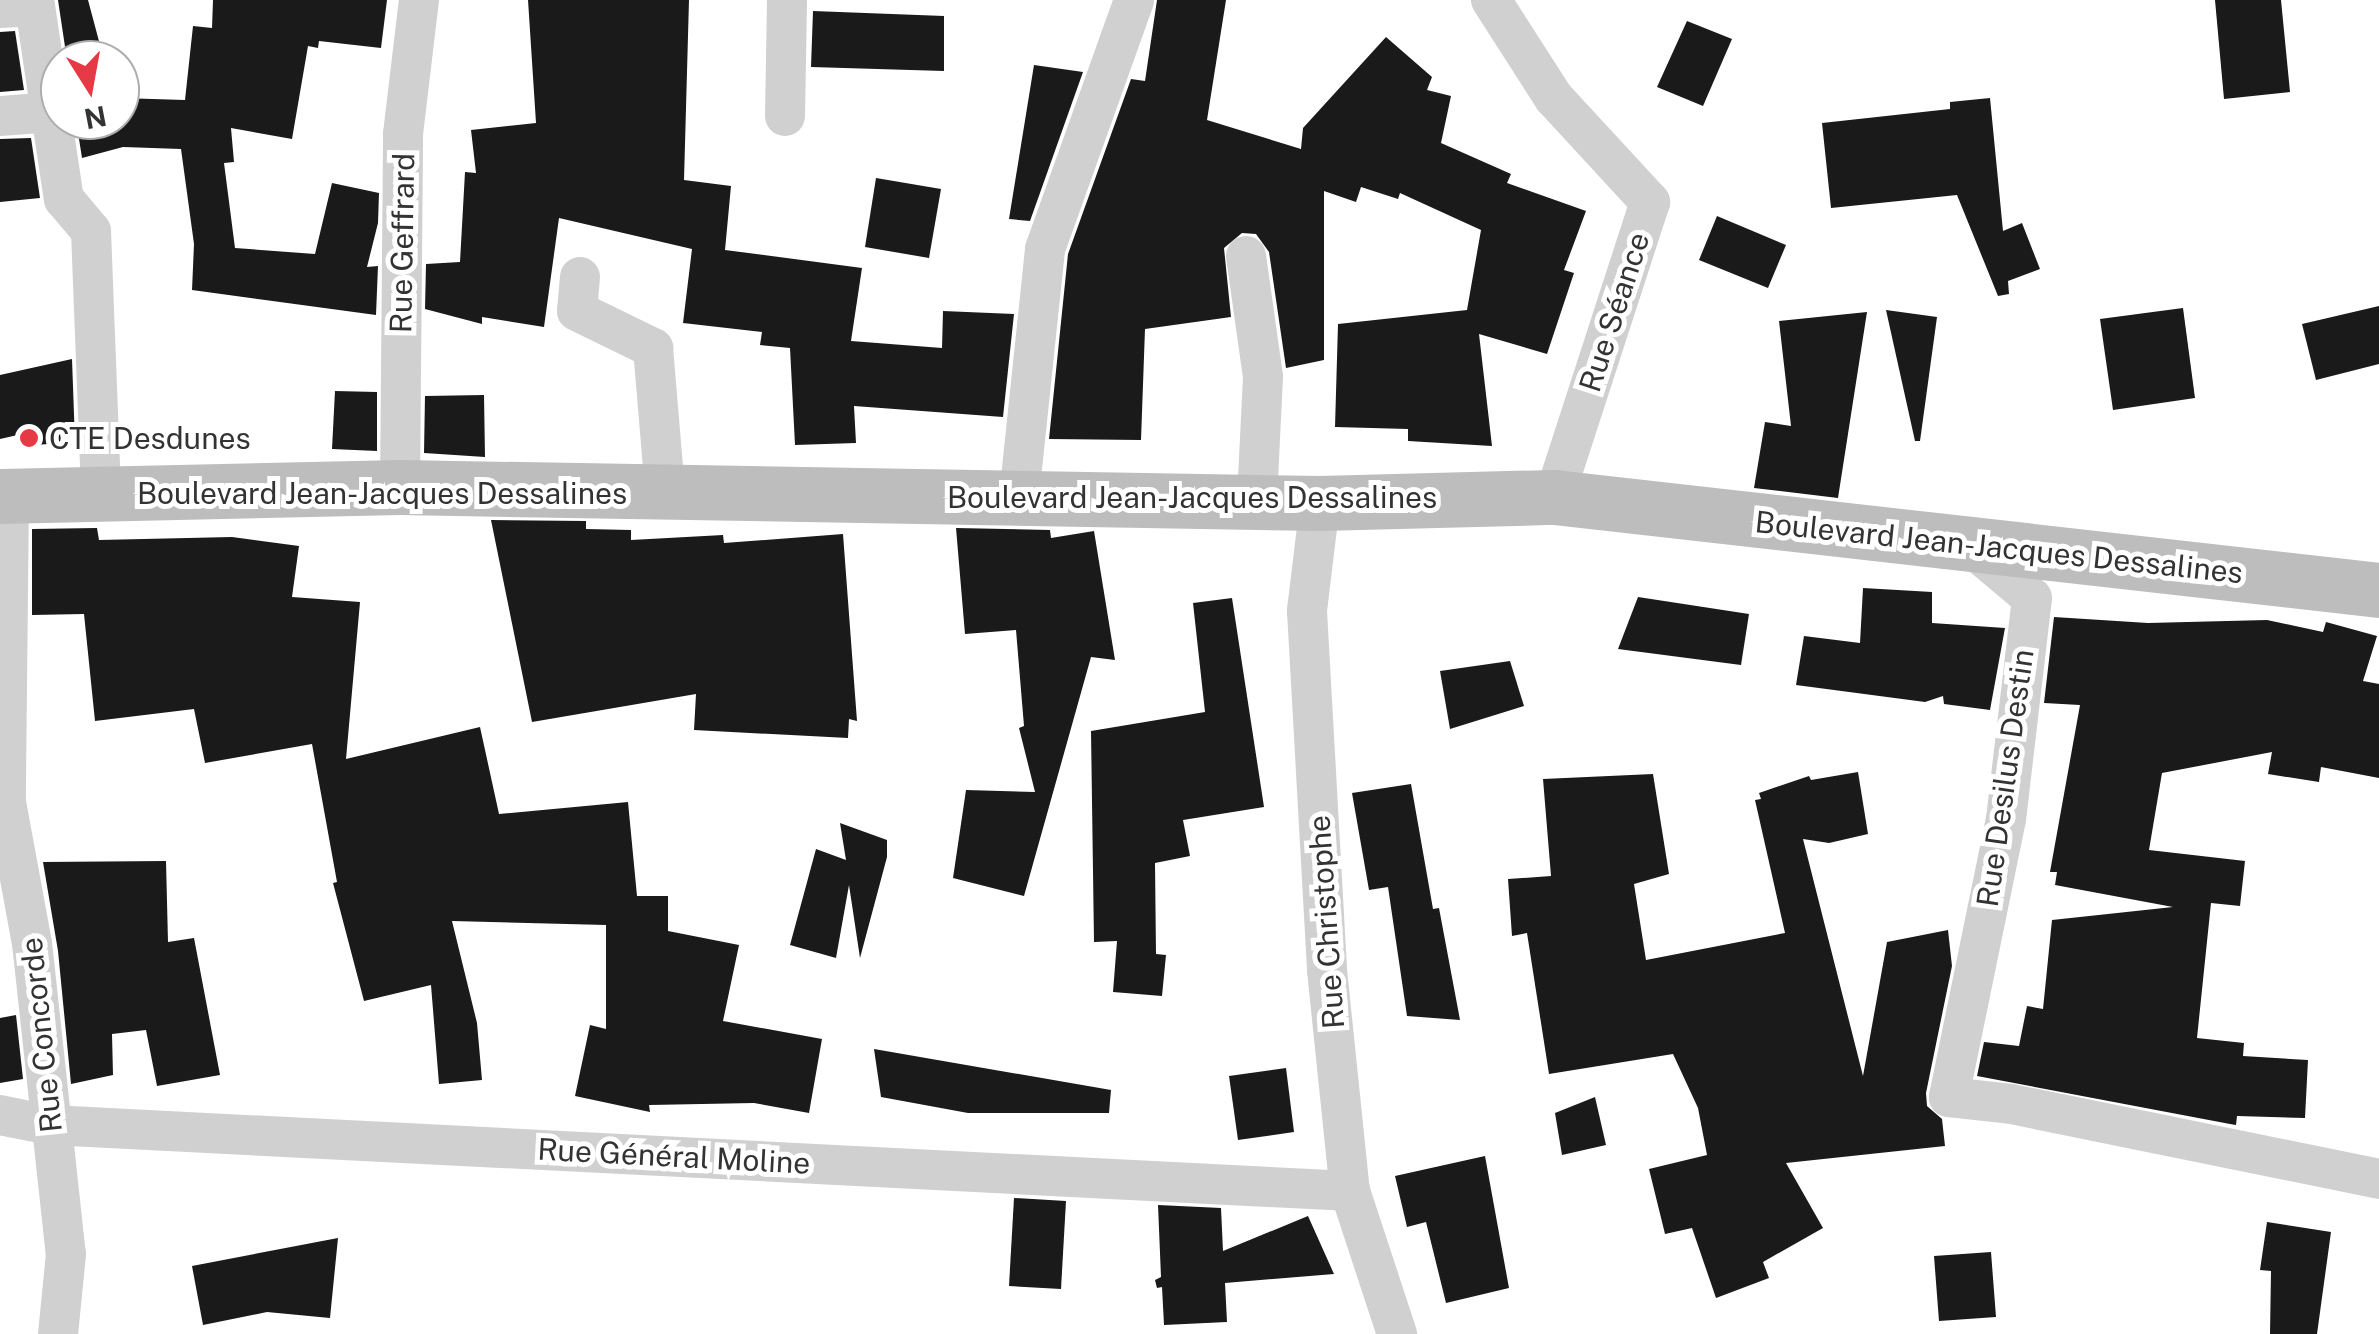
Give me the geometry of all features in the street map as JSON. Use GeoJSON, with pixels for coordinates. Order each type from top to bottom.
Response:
{"type":"FeatureCollection","features":[{"type":"Feature","properties":{"kind":"street","name":"Rue Geffrard"},"geometry":{"type":"LineString","coordinates":[[400,487],[403,134],[419,0]]}},
{"type":"Feature","properties":{"kind":"street"},"geometry":{"type":"LineString","coordinates":[[785,116],[787,0]]}},
{"type":"Feature","properties":{"kind":"street"},"geometry":{"type":"LineString","coordinates":[[1019,497],[1045,248],[1134,0]]}},
{"type":"Feature","properties":{"kind":"street","name":"Rue Séance"},"geometry":{"type":"LineString","coordinates":[[1491,0],[1554,98],[1650,202],[1554,497]]}},
{"type":"Feature","properties":{"kind":"street"},"geometry":{"type":"LineString","coordinates":[[0,8],[35,6],[41,40]]}},
{"type":"Feature","properties":{"kind":"street"},"geometry":{"type":"LineString","coordinates":[[0,116],[40,113]]}},
{"type":"Feature","properties":{"kind":"street"},"geometry":{"type":"LineString","coordinates":[[57,140],[64,199],[90,232],[100,496]]}},
{"type":"Feature","properties":{"kind":"street"},"geometry":{"type":"LineString","coordinates":[[1246,256],[1263,377],[1257,501]]}},
{"type":"Feature","properties":{"kind":"street"},"geometry":{"type":"LineString","coordinates":[[580,277],[576,310],[652,348],[665,492]]}},
{"type":"Feature","properties":{"kind":"street","name":"Boulevard Jean-Jacques Dessalines"},"geometry":{"type":"LineString","coordinates":[[4,496],[400,487],[1320,502],[1554,497],[2379,590]]}},
{"type":"Feature","properties":{"kind":"street","name":"Rue Concorde"},"geometry":{"type":"LineString","coordinates":[[4,496],[6,802],[32,943],[66,1254],[58,1334]]}},
{"type":"Feature","properties":{"kind":"street","name":"Rue Christophe"},"geometry":{"type":"LineString","coordinates":[[1320,502],[1308,611],[1328,970],[1350,1190],[1397,1334]]}},
{"type":"Feature","properties":{"kind":"street","name":"Rue Desilus Destin"},"geometry":{"type":"LineString","coordinates":[[1969,545],[2032,598],[2006,819],[1949,1097],[2012,1104],[2379,1179]]}},
{"type":"Feature","properties":{"kind":"street","name":"Rue Général Moline"},"geometry":{"type":"LineString","coordinates":[[0,1115],[50,1125],[1350,1190]]}},
{"type":"Feature","properties":{"kind":"building"},"geometry":{"type":"Polygon","coordinates":[[[58,0],[88,0],[99,40],[64,40],[58,0]]]}},
{"type":"Feature","properties":{"kind":"building"},"geometry":{"type":"Polygon","coordinates":[[[213,0],[387,0],[381,48],[319,41],[318,48],[308,46],[292,139],[231,128],[234,162],[224,163],[235,248],[315,254],[332,183],[379,193],[378,223],[367,267],[378,266],[376,315],[192,290],[194,244],[181,149],[123,147],[82,158],[79,140],[140,140],[140,99],[185,100],[193,26],[212,28],[213,0]]]}},
{"type":"Feature","properties":{"kind":"building"},"geometry":{"type":"Polygon","coordinates":[[[528,0],[689,0],[684,180],[731,186],[725,250],[862,268],[851,341],[942,348],[943,311],[1014,314],[1003,417],[854,406],[856,443],[795,445],[790,348],[760,345],[762,332],[683,323],[692,249],[559,218],[544,327],[482,317],[482,324],[425,309],[426,264],[460,262],[465,172],[476,173],[471,130],[536,123],[528,0]]]}},
{"type":"Feature","properties":{"kind":"building"},"geometry":{"type":"Polygon","coordinates":[[[1157,0],[1226,0],[1207,120],[1301,149],[1303,128],[1386,37],[1432,77],[1427,90],[1451,96],[1441,143],[1511,174],[1507,183],[1586,211],[1564,270],[1574,273],[1547,354],[1479,334],[1492,446],[1408,441],[1408,429],[1335,427],[1338,324],[1467,310],[1481,230],[1400,193],[1398,199],[1361,187],[1356,202],[1324,191],[1324,360],[1286,368],[1269,252],[1256,234],[1242,233],[1224,248],[1231,317],[1145,329],[1141,440],[1049,439],[1068,254],[1131,79],[1145,81],[1157,0]]]}},
{"type":"Feature","properties":{"kind":"building"},"geometry":{"type":"Polygon","coordinates":[[[2215,0],[2281,0],[2290,92],[2224,99],[2215,0]]]}},
{"type":"Feature","properties":{"kind":"building"},"geometry":{"type":"Polygon","coordinates":[[[813,11],[944,16],[944,71],[811,67],[813,11]]]}},
{"type":"Feature","properties":{"kind":"building"},"geometry":{"type":"Polygon","coordinates":[[[1687,21],[1732,39],[1703,106],[1657,87],[1687,21]]]}},
{"type":"Feature","properties":{"kind":"building"},"geometry":{"type":"Polygon","coordinates":[[[15,31],[24,90],[0,92],[0,32],[15,31]]]}},
{"type":"Feature","properties":{"kind":"building"},"geometry":{"type":"Polygon","coordinates":[[[1034,65],[1083,72],[1030,221],[1009,219],[1034,65]]]}},
{"type":"Feature","properties":{"kind":"building"},"geometry":{"type":"Polygon","coordinates":[[[1990,98],[2003,231],[2022,223],[2040,269],[2008,281],[2009,294],[1998,296],[1957,195],[1831,208],[1822,123],[1950,109],[1950,102],[1990,98]]]}},
{"type":"Feature","properties":{"kind":"building"},"geometry":{"type":"Polygon","coordinates":[[[31,138],[40,198],[0,202],[0,139],[31,138]]]}},
{"type":"Feature","properties":{"kind":"building"},"geometry":{"type":"Polygon","coordinates":[[[876,178],[941,189],[929,258],[865,247],[876,178]]]}},
{"type":"Feature","properties":{"kind":"building"},"geometry":{"type":"Polygon","coordinates":[[[1717,216],[1786,245],[1768,288],[1699,260],[1717,216]]]}},
{"type":"Feature","properties":{"kind":"building"},"geometry":{"type":"Polygon","coordinates":[[[2379,306],[2379,364],[2316,380],[2302,324],[2379,306]]]}},
{"type":"Feature","properties":{"kind":"building"},"geometry":{"type":"Polygon","coordinates":[[[2183,308],[2195,398],[2113,410],[2100,319],[2183,308]]]}},
{"type":"Feature","properties":{"kind":"building"},"geometry":{"type":"Polygon","coordinates":[[[1886,310],[1937,317],[1920,441],[1915,441],[1886,310]]]}},
{"type":"Feature","properties":{"kind":"building"},"geometry":{"type":"Polygon","coordinates":[[[1867,312],[1838,498],[1754,488],[1765,422],[1791,426],[1779,321],[1867,312]]]}},
{"type":"Feature","properties":{"kind":"building"},"geometry":{"type":"Polygon","coordinates":[[[72,359],[75,442],[22,446],[22,434],[0,439],[0,375],[72,359]]]}},
{"type":"Feature","properties":{"kind":"building"},"geometry":{"type":"Polygon","coordinates":[[[335,391],[377,392],[377,451],[332,449],[335,391]]]}},
{"type":"Feature","properties":{"kind":"building"},"geometry":{"type":"Polygon","coordinates":[[[484,395],[485,457],[424,453],[425,396],[484,395]]]}},
{"type":"Feature","properties":{"kind":"building"},"geometry":{"type":"Polygon","coordinates":[[[491,520],[586,521],[586,529],[631,530],[631,540],[723,535],[724,543],[843,534],[857,721],[849,719],[848,738],[694,730],[696,694],[532,722],[491,520]]]}},
{"type":"Feature","properties":{"kind":"building"},"geometry":{"type":"Polygon","coordinates":[[[97,528],[99,540],[232,537],[299,546],[292,597],[360,602],[346,759],[480,727],[499,814],[628,802],[637,896],[668,896],[668,931],[739,945],[723,1021],[822,1039],[809,1113],[754,1103],[649,1105],[650,1112],[575,1096],[590,1025],[606,1029],[606,925],[452,921],[477,1023],[482,1080],[439,1084],[431,985],[364,1001],[333,883],[337,882],[312,744],[205,763],[194,709],[95,721],[84,614],[32,615],[32,529],[97,528]]]}},
{"type":"Feature","properties":{"kind":"building"},"geometry":{"type":"Polygon","coordinates":[[[956,528],[1050,530],[1051,538],[1094,531],[1115,660],[1091,657],[1024,896],[953,878],[966,790],[1035,792],[1019,728],[1024,726],[1016,630],[965,634],[956,528]]]}},
{"type":"Feature","properties":{"kind":"building"},"geometry":{"type":"Polygon","coordinates":[[[1863,588],[1932,592],[1932,623],[2005,628],[1990,710],[1944,704],[1943,696],[1925,702],[1796,685],[1804,636],[1860,643],[1863,588]]]}},
{"type":"Feature","properties":{"kind":"building"},"geometry":{"type":"Polygon","coordinates":[[[1638,597],[1749,614],[1741,665],[1618,649],[1638,597]]]}},
{"type":"Feature","properties":{"kind":"building"},"geometry":{"type":"Polygon","coordinates":[[[1232,598],[1264,807],[1183,820],[1190,856],[1155,863],[1156,954],[1166,955],[1162,996],[1113,992],[1117,941],[1094,942],[1091,731],[1205,712],[1193,603],[1232,598]]]}},
{"type":"Feature","properties":{"kind":"building"},"geometry":{"type":"Polygon","coordinates":[[[2054,617],[2148,623],[2267,620],[2323,632],[2326,622],[2377,636],[2363,681],[2379,684],[2379,778],[2321,767],[2319,782],[2268,774],[2272,752],[2162,773],[2149,850],[2245,861],[2240,906],[2211,903],[2197,1038],[2244,1043],[2243,1056],[2308,1060],[2305,1118],[2237,1116],[2236,1125],[1977,1076],[1984,1042],[2019,1046],[2027,1006],[2043,1009],[2052,920],[2173,907],[2055,885],[2057,872],[2050,872],[2080,705],[2044,703],[2054,617]]]}},
{"type":"Feature","properties":{"kind":"building"},"geometry":{"type":"Polygon","coordinates":[[[1510,661],[1524,706],[1450,729],[1440,671],[1510,661]]]}},
{"type":"Feature","properties":{"kind":"building"},"geometry":{"type":"Polygon","coordinates":[[[1858,772],[1868,834],[1829,843],[1803,839],[1863,1076],[1887,942],[1948,930],[1952,966],[1926,1093],[1927,1106],[1942,1119],[1945,1146],[1786,1163],[1823,1228],[1763,1262],[1769,1278],[1716,1298],[1692,1228],[1665,1234],[1649,1169],[1707,1155],[1698,1108],[1673,1054],[1549,1074],[1527,933],[1512,936],[1508,879],[1551,876],[1543,779],[1653,774],[1669,874],[1634,884],[1646,960],[1785,933],[1755,800],[1761,799],[1759,793],[1809,776],[1811,780],[1858,772]]]}},
{"type":"Feature","properties":{"kind":"building"},"geometry":{"type":"Polygon","coordinates":[[[1411,784],[1433,909],[1439,908],[1460,1020],[1407,1016],[1388,887],[1369,890],[1352,793],[1411,784]]]}},
{"type":"Feature","properties":{"kind":"building"},"geometry":{"type":"Polygon","coordinates":[[[840,823],[887,840],[887,857],[860,958],[849,885],[836,958],[790,945],[816,849],[846,860],[840,823]]]}},
{"type":"Feature","properties":{"kind":"building"},"geometry":{"type":"Polygon","coordinates":[[[166,861],[168,942],[194,938],[220,1075],[157,1086],[146,1030],[112,1034],[113,1075],[71,1084],[58,951],[43,862],[166,861]]]}},
{"type":"Feature","properties":{"kind":"building"},"geometry":{"type":"Polygon","coordinates":[[[16,1015],[23,1079],[0,1083],[0,1018],[16,1015]]]}},
{"type":"Feature","properties":{"kind":"building"},"geometry":{"type":"Polygon","coordinates":[[[874,1049],[1111,1090],[1109,1113],[968,1113],[881,1097],[874,1049]]]}},
{"type":"Feature","properties":{"kind":"building"},"geometry":{"type":"Polygon","coordinates":[[[1286,1068],[1294,1132],[1238,1140],[1229,1076],[1286,1068]]]}},
{"type":"Feature","properties":{"kind":"building"},"geometry":{"type":"Polygon","coordinates":[[[1595,1097],[1606,1145],[1562,1155],[1555,1113],[1595,1097]]]}},
{"type":"Feature","properties":{"kind":"building"},"geometry":{"type":"Polygon","coordinates":[[[1485,1156],[1509,1288],[1446,1303],[1426,1222],[1407,1227],[1395,1176],[1485,1156]]]}},
{"type":"Feature","properties":{"kind":"building"},"geometry":{"type":"Polygon","coordinates":[[[1014,1198],[1066,1201],[1061,1289],[1009,1286],[1014,1198]]]}},
{"type":"Feature","properties":{"kind":"building"},"geometry":{"type":"Polygon","coordinates":[[[1158,1205],[1221,1208],[1223,1251],[1308,1216],[1334,1274],[1225,1283],[1227,1322],[1164,1325],[1162,1287],[1157,1288],[1155,1280],[1161,1277],[1158,1205]]]}},
{"type":"Feature","properties":{"kind":"building"},"geometry":{"type":"Polygon","coordinates":[[[2267,1222],[2331,1232],[2317,1334],[2270,1334],[2271,1271],[2260,1270],[2267,1222]]]}},
{"type":"Feature","properties":{"kind":"building"},"geometry":{"type":"Polygon","coordinates":[[[338,1238],[330,1318],[267,1312],[203,1325],[192,1266],[338,1238]]]}},
{"type":"Feature","properties":{"kind":"building"},"geometry":{"type":"Polygon","coordinates":[[[1991,1252],[1996,1317],[1939,1321],[1934,1256],[1991,1252]]]}},
{"type":"Feature","properties":{"kind":"place","name":"CTE Desdunes"},"geometry":{"type":"Point","coordinates":[29,438]}}]}
